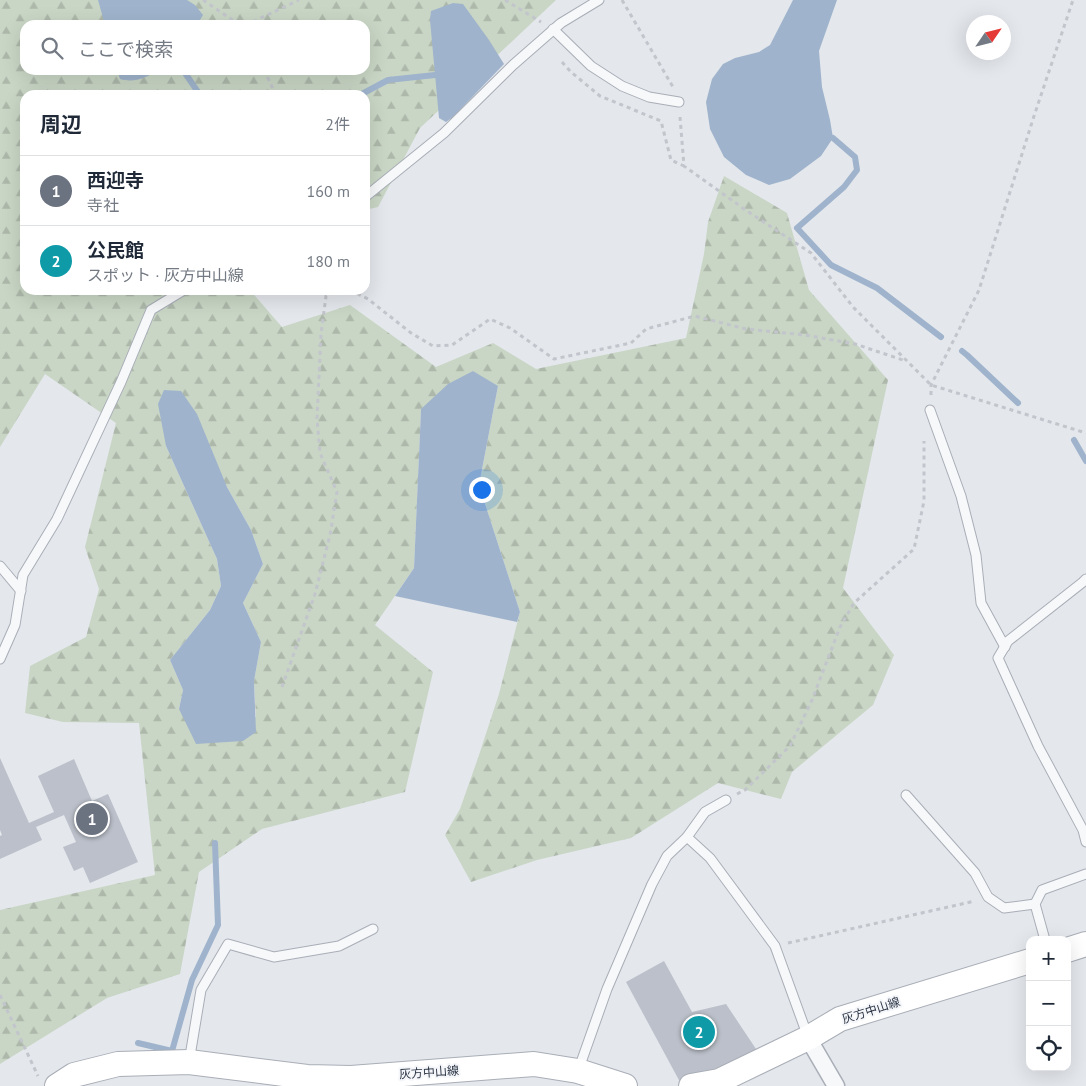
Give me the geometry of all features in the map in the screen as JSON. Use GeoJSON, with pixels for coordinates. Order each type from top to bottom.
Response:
{"type":"FeatureCollection","features":[{"type":"Feature","properties":{"kind":"main road"},"geometry":{"type":"LineString","coordinates":[[1071,949],[1086,944]]}},
{"type":"Feature","properties":{"kind":"main road","name":"灰方中山線"},"geometry":{"type":"LineString","coordinates":[[691,1086],[719,1081],[808,1038],[840,1018],[1026,962]]}},
{"type":"Feature","properties":{"kind":"main road","name":"灰方中山線"},"geometry":{"type":"LineString","coordinates":[[48,1082],[118,1064],[189,1062],[352,1082],[534,1064],[578,1071],[625,1086]]}},
{"type":"Feature","properties":{"kind":"street"},"geometry":{"type":"LineString","coordinates":[[808,1038],[836,1086]]}},
{"type":"Feature","properties":{"kind":"lane"},"geometry":{"type":"LineString","coordinates":[[370,193],[444,133],[513,65],[553,29],[599,0]]}},
{"type":"Feature","properties":{"kind":"lane"},"geometry":{"type":"LineString","coordinates":[[553,29],[591,66],[622,86],[649,97],[679,102]]}},
{"type":"Feature","properties":{"kind":"lane"},"geometry":{"type":"LineString","coordinates":[[0,659],[15,625],[24,575],[58,519],[122,382],[151,310],[176,295]]}},
{"type":"Feature","properties":{"kind":"lane"},"geometry":{"type":"LineString","coordinates":[[930,410],[961,496],[976,555],[981,603],[1005,647]]}},
{"type":"Feature","properties":{"kind":"lane"},"geometry":{"type":"LineString","coordinates":[[0,566],[21,591]]}},
{"type":"Feature","properties":{"kind":"lane"},"geometry":{"type":"LineString","coordinates":[[1086,579],[1008,641],[998,658],[1038,746],[1083,830],[1086,842]]}},
{"type":"Feature","properties":{"kind":"lane"},"geometry":{"type":"LineString","coordinates":[[906,794],[975,873],[988,897],[1004,908],[1035,904]]}},
{"type":"Feature","properties":{"kind":"lane"},"geometry":{"type":"LineString","coordinates":[[578,1071],[606,989],[652,884],[667,856],[687,837],[704,812],[726,800]]}},
{"type":"Feature","properties":{"kind":"lane"},"geometry":{"type":"LineString","coordinates":[[687,837],[710,858],[776,946],[808,1038]]}},
{"type":"Feature","properties":{"kind":"lane"},"geometry":{"type":"LineString","coordinates":[[1043,936],[1035,904],[1042,890],[1086,874]]}},
{"type":"Feature","properties":{"kind":"lane"},"geometry":{"type":"LineString","coordinates":[[189,1062],[201,990],[228,944],[274,957],[339,946],[372,929]]}},
{"type":"Feature","properties":{"kind":"path"},"geometry":{"type":"LineString","coordinates":[[203,0],[233,20]]}},
{"type":"Feature","properties":{"kind":"path"},"geometry":{"type":"LineString","coordinates":[[257,20],[299,0]]}},
{"type":"Feature","properties":{"kind":"path"},"geometry":{"type":"LineString","coordinates":[[505,0],[553,29]]}},
{"type":"Feature","properties":{"kind":"path"},"geometry":{"type":"LineString","coordinates":[[622,0],[672,84],[679,102],[684,166]]}},
{"type":"Feature","properties":{"kind":"path"},"geometry":{"type":"LineString","coordinates":[[726,800],[745,790],[790,746],[812,700],[840,627],[854,603],[914,548],[924,501],[924,433],[930,410],[931,385],[979,290],[1073,0]]}},
{"type":"Feature","properties":{"kind":"path"},"geometry":{"type":"LineString","coordinates":[[543,38],[571,72],[600,96],[661,121],[671,160],[684,166],[747,211],[811,253],[853,307],[931,385],[1086,433]]}},
{"type":"Feature","properties":{"kind":"path"},"geometry":{"type":"LineString","coordinates":[[266,75],[274,90]]}},
{"type":"Feature","properties":{"kind":"path"},"geometry":{"type":"LineString","coordinates":[[282,687],[314,594],[330,535],[337,492],[320,453],[318,418],[321,334],[326,296],[328,295]]}},
{"type":"Feature","properties":{"kind":"path"},"geometry":{"type":"LineString","coordinates":[[360,295],[433,346],[452,345],[490,319],[510,328],[554,359],[630,343],[646,329],[695,316],[746,329],[805,335],[854,344],[908,362]]}},
{"type":"Feature","properties":{"kind":"path"},"geometry":{"type":"LineString","coordinates":[[776,946],[988,897]]}},
{"type":"Feature","properties":{"kind":"path"},"geometry":{"type":"LineString","coordinates":[[0,995],[48,1082]]}},
{"type":"Feature","properties":{"kind":"green space"},"geometry":{"type":"Polygon","coordinates":[[[0,0],[556,0],[420,128],[378,207],[370,209],[370,90],[20,90],[20,295],[254,295],[282,327],[350,305],[436,367],[493,343],[536,369],[686,338],[704,254],[708,222],[724,176],[787,213],[809,290],[888,380],[843,588],[894,655],[873,705],[792,772],[781,799],[718,783],[631,838],[537,860],[471,882],[445,835],[460,809],[478,758],[499,694],[520,612],[479,485],[498,386],[421,409],[414,568],[375,625],[433,672],[405,792],[262,829],[199,872],[180,974],[107,998],[0,1064],[0,910],[155,875],[139,723],[63,722],[25,713],[30,666],[86,637],[99,589],[85,547],[116,423],[45,374],[0,447],[0,0]],[[166,446],[217,559],[221,586],[210,610],[170,660],[183,690],[179,709],[256,717],[254,681],[261,642],[243,603],[263,564],[251,530],[227,487],[166,446]]]}},
{"type":"Feature","properties":{"kind":"water"},"geometry":{"type":"Polygon","coordinates":[[[98,0],[187,0],[195,5],[203,15],[200,20],[104,20],[98,0]]]}},
{"type":"Feature","properties":{"kind":"water"},"geometry":{"type":"Polygon","coordinates":[[[793,0],[837,0],[819,51],[822,87],[833,138],[821,156],[790,179],[769,185],[746,175],[724,157],[710,129],[706,102],[712,79],[723,64],[735,58],[759,52],[770,45],[793,0]]]}},
{"type":"Feature","properties":{"kind":"water"},"geometry":{"type":"Polygon","coordinates":[[[453,3],[463,4],[504,64],[446,122],[439,118],[430,20],[431,11],[453,3]]]}},
{"type":"Feature","properties":{"kind":"water"},"geometry":{"type":"Polygon","coordinates":[[[119,75],[148,75],[135,80],[120,79],[119,75]]]}},
{"type":"Feature","properties":{"kind":"water"},"geometry":{"type":"Polygon","coordinates":[[[473,371],[498,386],[479,485],[520,612],[517,622],[395,596],[414,568],[421,409],[448,384],[473,371]]]}},
{"type":"Feature","properties":{"kind":"water"},"geometry":{"type":"Polygon","coordinates":[[[164,390],[181,391],[197,414],[227,487],[251,530],[263,564],[243,603],[261,642],[254,681],[256,732],[243,741],[196,744],[179,709],[183,690],[170,660],[210,610],[221,586],[217,559],[166,446],[158,404],[164,390]]]}},
{"type":"Feature","properties":{"kind":"building"},"geometry":{"type":"Polygon","coordinates":[[[0,758],[29,823],[54,812],[38,776],[74,759],[92,801],[108,794],[138,862],[90,883],[83,867],[74,871],[63,847],[76,842],[64,815],[36,827],[42,840],[0,859],[0,836],[2,835],[0,830],[0,758]]]}},
{"type":"Feature","properties":{"kind":"building"},"geometry":{"type":"Polygon","coordinates":[[[664,961],[692,1012],[726,1004],[758,1052],[680,1082],[626,982],[664,961]]]}},
{"type":"Feature","properties":{"kind":"waterway"},"geometry":{"type":"LineString","coordinates":[[186,75],[197,90]]}},
{"type":"Feature","properties":{"kind":"waterway"},"geometry":{"type":"LineString","coordinates":[[369,90],[388,80],[435,75]]}},
{"type":"Feature","properties":{"kind":"waterway"},"geometry":{"type":"LineString","coordinates":[[833,138],[855,157],[857,170],[844,187],[797,228],[831,265],[877,288],[941,337]]}},
{"type":"Feature","properties":{"kind":"waterway"},"geometry":{"type":"LineString","coordinates":[[962,351],[1018,403]]}},
{"type":"Feature","properties":{"kind":"waterway"},"geometry":{"type":"LineString","coordinates":[[1074,440],[1086,461]]}},
{"type":"Feature","properties":{"kind":"waterway"},"geometry":{"type":"LineString","coordinates":[[138,1043],[172,1051],[192,980],[218,925],[215,843]]}},
{"type":"Feature","properties":{"kind":"place","name":"西迎寺"},"geometry":{"type":"Point","coordinates":[92,819]}},
{"type":"Feature","properties":{"kind":"place","name":"公民館"},"geometry":{"type":"Point","coordinates":[699,1032]}}]}
